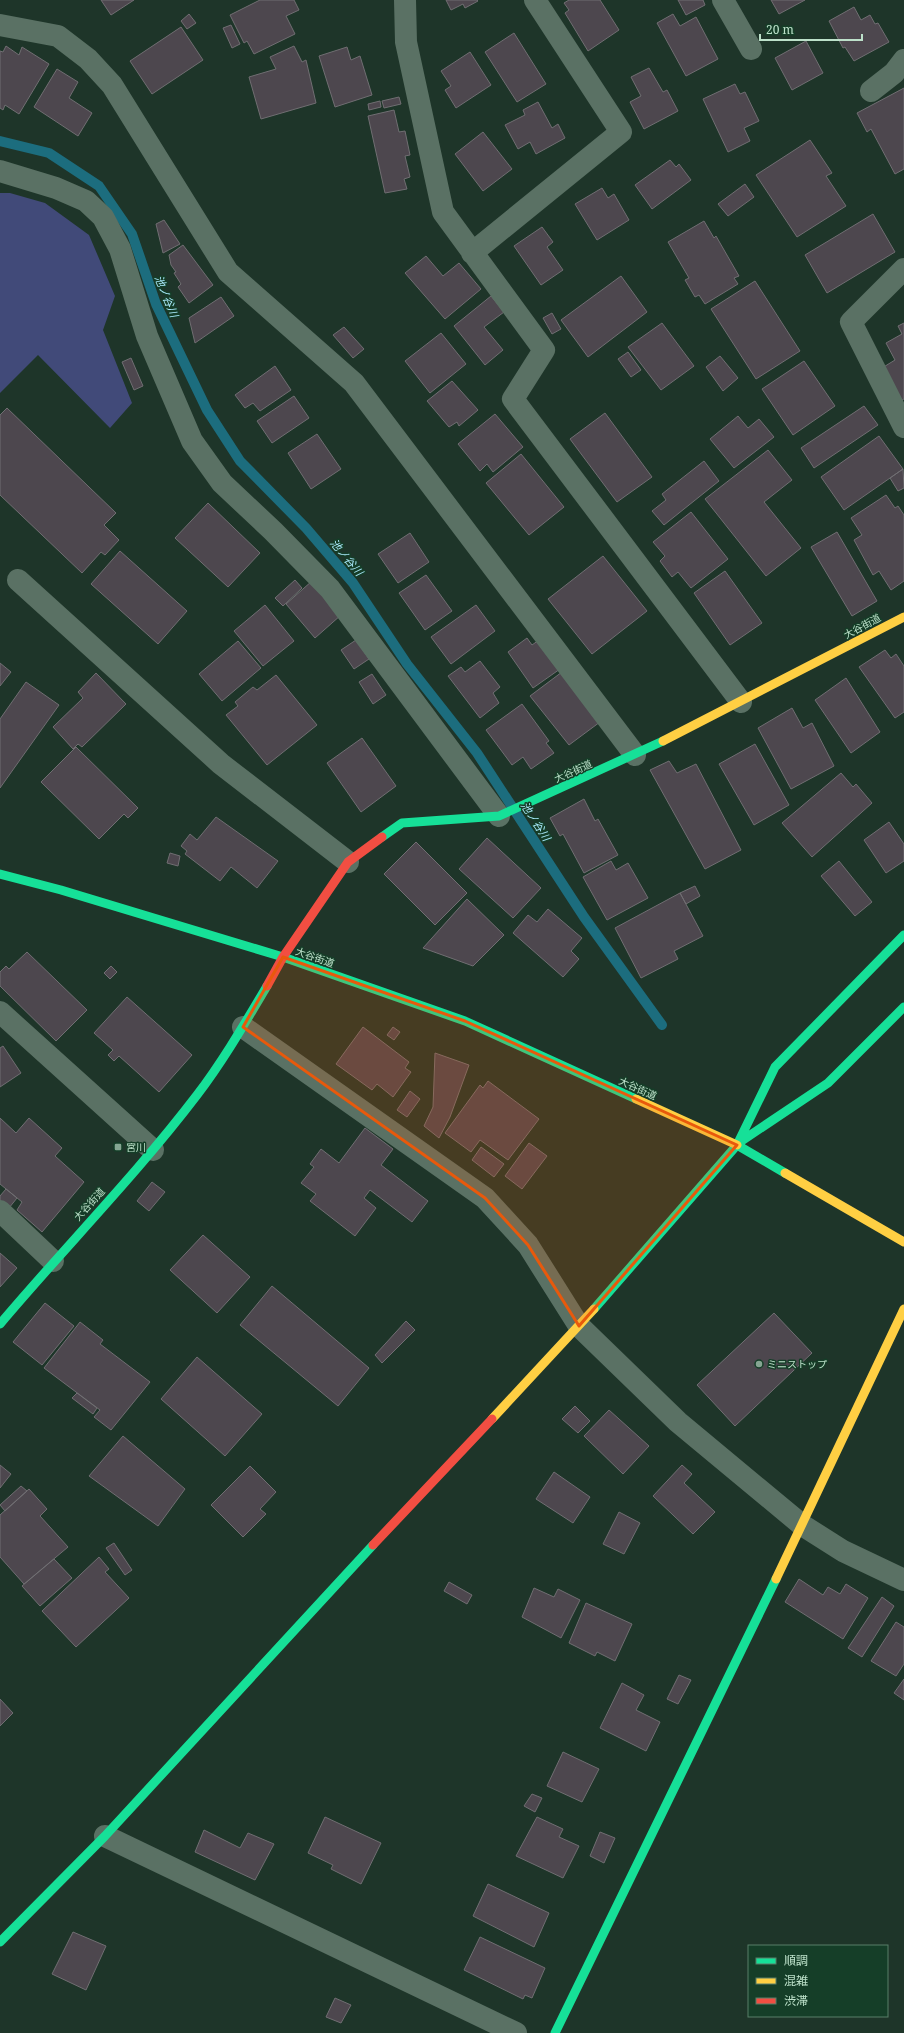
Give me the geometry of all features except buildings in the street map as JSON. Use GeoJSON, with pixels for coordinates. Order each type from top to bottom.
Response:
{"type":"FeatureCollection","features":[{"type":"Feature","properties":{"kind":"street"},"geometry":{"type":"LineString","coordinates":[[405,0],[406,42],[443,212],[544,350],[513,400],[741,702]]}},
{"type":"Feature","properties":{"kind":"street"},"geometry":{"type":"LineString","coordinates":[[472,253],[620,132],[535,0]]}},
{"type":"Feature","properties":{"kind":"street"},"geometry":{"type":"LineString","coordinates":[[723,0],[751,49]]}},
{"type":"Feature","properties":{"kind":"street"},"geometry":{"type":"LineString","coordinates":[[0,24],[58,36],[88,59],[112,85],[228,272],[354,383],[636,755]]}},
{"type":"Feature","properties":{"kind":"street"},"geometry":{"type":"LineString","coordinates":[[871,91],[894,73],[904,60]]}},
{"type":"Feature","properties":{"kind":"street"},"geometry":{"type":"LineString","coordinates":[[0,171],[56,188],[86,201],[103,218],[120,249],[147,336],[192,441],[222,483],[273,531],[330,589],[500,816]]}},
{"type":"Feature","properties":{"kind":"street"},"geometry":{"type":"LineString","coordinates":[[904,269],[851,322],[904,427]]}},
{"type":"Feature","properties":{"kind":"street"},"geometry":{"type":"LineString","coordinates":[[18,580],[221,764],[348,862]]}},
{"type":"Feature","properties":{"kind":"street","name":"大谷街道"},"geometry":{"type":"LineString","coordinates":[[0,1324],[53,1261],[152,1150],[198,1094],[244,1026],[283,957],[348,862],[402,823],[500,816],[636,755],[904,617]]}},
{"type":"Feature","properties":{"kind":"street"},"geometry":{"type":"LineString","coordinates":[[0,874],[61,890],[283,957]]}},
{"type":"Feature","properties":{"kind":"street"},"geometry":{"type":"LineString","coordinates":[[737,1145],[775,1066],[904,935]]}},
{"type":"Feature","properties":{"kind":"street","name":"大谷街道"},"geometry":{"type":"LineString","coordinates":[[283,957],[466,1021],[737,1145],[904,1242]]}},
{"type":"Feature","properties":{"kind":"street"},"geometry":{"type":"LineString","coordinates":[[0,1942],[105,1836],[360,1559],[579,1326],[737,1145],[828,1083],[904,1007]]}},
{"type":"Feature","properties":{"kind":"street"},"geometry":{"type":"LineString","coordinates":[[0,1012],[152,1150]]}},
{"type":"Feature","properties":{"kind":"street"},"geometry":{"type":"LineString","coordinates":[[244,1026],[485,1198],[528,1245],[579,1326],[678,1422],[802,1525],[843,1551],[904,1580]]}},
{"type":"Feature","properties":{"kind":"street"},"geometry":{"type":"LineString","coordinates":[[0,1211],[53,1261]]}},
{"type":"Feature","properties":{"kind":"street"},"geometry":{"type":"LineString","coordinates":[[555,2033],[802,1525],[904,1309]]}},
{"type":"Feature","properties":{"kind":"street"},"geometry":{"type":"LineString","coordinates":[[105,1836],[516,2033]]}},
{"type":"Feature","properties":{"kind":"highlighted area"},"geometry":{"type":"Polygon","coordinates":[[[283,957],[465,1021],[737,1145],[579,1326],[528,1245],[485,1198],[243,1027],[283,957]]]}},
{"type":"Feature","properties":{"kind":"shaded area"},"geometry":{"type":"Polygon","coordinates":[[[0,193],[10,193],[45,203],[89,235],[115,296],[103,330],[132,403],[110,428],[38,355],[0,393],[0,193]]]}},
{"type":"Feature","properties":{"kind":"waterway","name":"池ノ谷川"},"geometry":{"type":"LineString","coordinates":[[0,141],[49,153],[99,186],[132,234],[156,304],[207,410],[240,461],[306,528],[353,583],[407,664],[477,753],[584,917],[662,1025]]}},
{"type":"Feature","properties":{"kind":"traffic: fast"},"geometry":{"type":"LineString","coordinates":[[382,837],[402,823],[499,816],[663,741]]}},
{"type":"Feature","properties":{"kind":"traffic: fast"},"geometry":{"type":"LineString","coordinates":[[0,874],[61,890],[283,957]]}},
{"type":"Feature","properties":{"kind":"traffic: fast"},"geometry":{"type":"LineString","coordinates":[[737,1145],[775,1067],[904,935]]}},
{"type":"Feature","properties":{"kind":"traffic: fast"},"geometry":{"type":"LineString","coordinates":[[283,957],[465,1021],[636,1099]]}},
{"type":"Feature","properties":{"kind":"traffic: fast"},"geometry":{"type":"LineString","coordinates":[[0,1324],[174,1125],[216,1069],[234,1042],[267,986]]}},
{"type":"Feature","properties":{"kind":"traffic: fast"},"geometry":{"type":"LineString","coordinates":[[737,1144],[828,1083],[904,1007]]}},
{"type":"Feature","properties":{"kind":"traffic: fast"},"geometry":{"type":"LineString","coordinates":[[594,1309],[737,1145],[785,1173]]}},
{"type":"Feature","properties":{"kind":"traffic: fast"},"geometry":{"type":"LineString","coordinates":[[0,1942],[105,1836],[373,1545]]}},
{"type":"Feature","properties":{"kind":"traffic: fast"},"geometry":{"type":"LineString","coordinates":[[555,2033],[776,1579]]}},
{"type":"Feature","properties":{"kind":"traffic: slow"},"geometry":{"type":"LineString","coordinates":[[663,741],[904,617]]}},
{"type":"Feature","properties":{"kind":"traffic: slow"},"geometry":{"type":"LineString","coordinates":[[636,1099],[737,1145]]}},
{"type":"Feature","properties":{"kind":"traffic: slow"},"geometry":{"type":"LineString","coordinates":[[785,1173],[904,1242]]}},
{"type":"Feature","properties":{"kind":"traffic: slow"},"geometry":{"type":"LineString","coordinates":[[492,1419],[594,1309]]}},
{"type":"Feature","properties":{"kind":"traffic: slow"},"geometry":{"type":"LineString","coordinates":[[776,1579],[904,1309]]}},
{"type":"Feature","properties":{"kind":"traffic: jam"},"geometry":{"type":"LineString","coordinates":[[267,986],[283,957],[348,862],[382,837]]}},
{"type":"Feature","properties":{"kind":"traffic: jam"},"geometry":{"type":"LineString","coordinates":[[373,1545],[492,1419]]}},
{"type":"Feature","properties":{"kind":"place","name":"宮川"},"geometry":{"type":"Point","coordinates":[118,1147]}},
{"type":"Feature","properties":{"kind":"place","name":"ミニストップ"},"geometry":{"type":"Point","coordinates":[759,1364]}}]}
